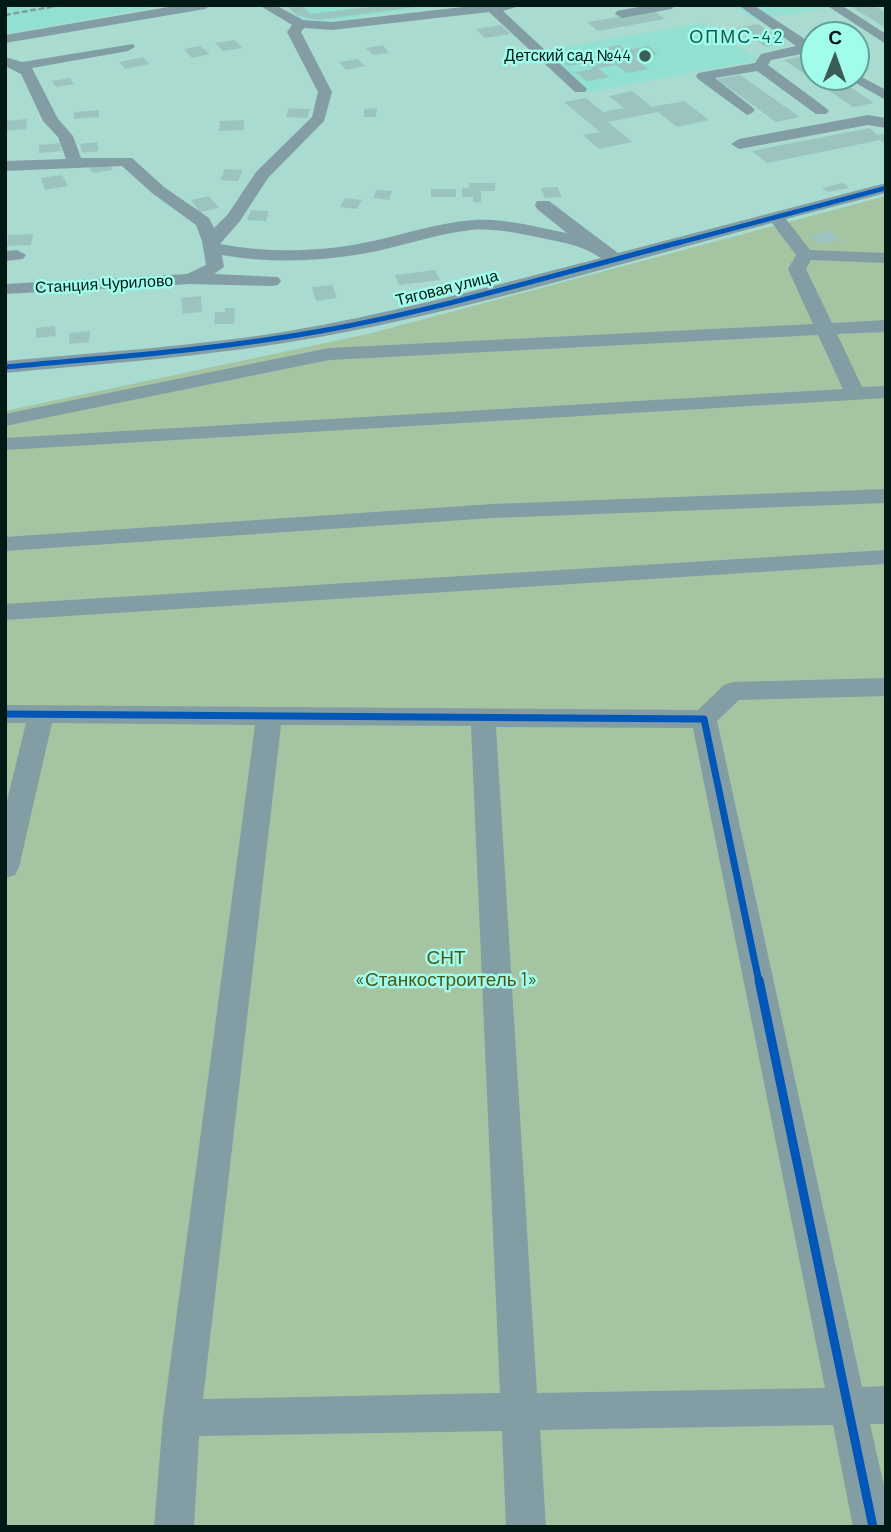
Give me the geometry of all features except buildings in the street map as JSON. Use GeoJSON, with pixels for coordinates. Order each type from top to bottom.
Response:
{"type":"FeatureCollection","features":[{"type":"Feature","properties":{"kind":"street"},"geometry":{"type":"LineString","coordinates":[[5,39],[205,5]]}},
{"type":"Feature","properties":{"kind":"street"},"geometry":{"type":"LineString","coordinates":[[265,5],[300,24],[332,26],[517,5]]}},
{"type":"Feature","properties":{"kind":"street"},"geometry":{"type":"LineString","coordinates":[[622,14],[671,5]]}},
{"type":"Feature","properties":{"kind":"street"},"geometry":{"type":"LineString","coordinates":[[744,5],[800,41]]}},
{"type":"Feature","properties":{"kind":"street"},"geometry":{"type":"LineString","coordinates":[[832,5],[883,36]]}},
{"type":"Feature","properties":{"kind":"street"},"geometry":{"type":"LineString","coordinates":[[492,8],[580,89]]}},
{"type":"Feature","properties":{"kind":"street","name":"Станция Чурилово"},"geometry":{"type":"LineString","coordinates":[[5,289],[190,279],[215,267],[211,244],[262,175],[319,118],[325,92],[294,32],[300,24]]}},
{"type":"Feature","properties":{"kind":"street"},"geometry":{"type":"LineString","coordinates":[[5,61],[21,66],[128,47]]}},
{"type":"Feature","properties":{"kind":"street"},"geometry":{"type":"LineString","coordinates":[[747,110],[704,76],[760,66],[766,57],[800,51]]}},
{"type":"Feature","properties":{"kind":"street"},"geometry":{"type":"LineString","coordinates":[[21,66],[27,72],[51,121],[65,136],[75,162]]}},
{"type":"Feature","properties":{"kind":"street"},"geometry":{"type":"LineString","coordinates":[[760,66],[821,111]]}},
{"type":"Feature","properties":{"kind":"street"},"geometry":{"type":"LineString","coordinates":[[870,87],[886,96]]}},
{"type":"Feature","properties":{"kind":"street"},"geometry":{"type":"LineString","coordinates":[[739,144],[868,120],[886,123]]}},
{"type":"Feature","properties":{"kind":"street"},"geometry":{"type":"LineString","coordinates":[[5,166],[116,160],[133,166],[158,190],[203,222],[211,244],[250,255],[361,249],[429,232],[473,225],[506,226],[591,243]]}},
{"type":"Feature","properties":{"kind":"street","name":"Тяговая улица"},"geometry":{"type":"LineString","coordinates":[[5,367],[210,348],[320,331],[418,311],[886,188]]}},
{"type":"Feature","properties":{"kind":"street"},"geometry":{"type":"LineString","coordinates":[[543,205],[615,259]]}},
{"type":"Feature","properties":{"kind":"street"},"geometry":{"type":"LineString","coordinates":[[775,216],[805,255]]}},
{"type":"Feature","properties":{"kind":"street"},"geometry":{"type":"LineString","coordinates":[[805,255],[886,258]]}},
{"type":"Feature","properties":{"kind":"street"},"geometry":{"type":"LineString","coordinates":[[805,255],[797,269],[855,393]]}},
{"type":"Feature","properties":{"kind":"street"},"geometry":{"type":"LineString","coordinates":[[190,279],[272,281]]}},
{"type":"Feature","properties":{"kind":"street"},"geometry":{"type":"LineString","coordinates":[[5,420],[328,354],[886,326]]}},
{"type":"Feature","properties":{"kind":"street"},"geometry":{"type":"LineString","coordinates":[[5,444],[886,392]]}},
{"type":"Feature","properties":{"kind":"street"},"geometry":{"type":"LineString","coordinates":[[5,544],[493,511],[886,496]]}},
{"type":"Feature","properties":{"kind":"street"},"geometry":{"type":"LineString","coordinates":[[5,612],[886,557]]}},
{"type":"Feature","properties":{"kind":"street"},"geometry":{"type":"LineString","coordinates":[[5,714],[704,719],[733,691],[886,687]]}},
{"type":"Feature","properties":{"kind":"street"},"geometry":{"type":"LineString","coordinates":[[5,867],[41,715]]}},
{"type":"Feature","properties":{"kind":"street"},"geometry":{"type":"LineString","coordinates":[[174,1527],[182,1418],[269,716]]}},
{"type":"Feature","properties":{"kind":"street"},"geometry":{"type":"LineString","coordinates":[[483,717],[526,1527]]}},
{"type":"Feature","properties":{"kind":"street"},"geometry":{"type":"LineString","coordinates":[[704,719],[873,1527]]}},
{"type":"Feature","properties":{"kind":"street"},"geometry":{"type":"LineString","coordinates":[[182,1418],[886,1405]]}},
{"type":"Feature","properties":{"kind":"shaded area"},"geometry":{"type":"Polygon","coordinates":[[[5,5],[165,5],[5,34],[5,5]]]}},
{"type":"Feature","properties":{"kind":"shaded area"},"geometry":{"type":"Polygon","coordinates":[[[287,5],[446,5],[321,22],[296,17],[287,5]]]}},
{"type":"Feature","properties":{"kind":"shaded area"},"geometry":{"type":"Polygon","coordinates":[[[732,5],[847,5],[754,19],[732,5]]]}},
{"type":"Feature","properties":{"kind":"shaded area","name":"Детский сад №44"},"geometry":{"type":"Polygon","coordinates":[[[703,23],[758,60],[583,93],[534,52],[703,23]]]}},
{"type":"Feature","properties":{"kind":"green space","name":"СНТ «Станкостроитель 1»"},"geometry":{"type":"Polygon","coordinates":[[[886,196],[886,1527],[5,1527],[5,411],[368,334],[886,196]]]}},
{"type":"Feature","properties":{"kind":"railway"},"geometry":{"type":"LineString","coordinates":[[5,15],[62,5]]}},
{"type":"Feature","properties":{"kind":"cycle path"},"geometry":{"type":"LineString","coordinates":[[5,367],[210,348],[320,331],[418,311],[886,188]]}},
{"type":"Feature","properties":{"kind":"cycle path"},"geometry":{"type":"LineString","coordinates":[[5,714],[704,719],[873,1527]]}},
{"type":"Feature","properties":{"kind":"place","name":"Детский сад №44"},"geometry":{"type":"Point","coordinates":[645,56]}},
{"type":"Feature","properties":{"kind":"district","name":"ОПМС-42"},"geometry":{"type":"Point","coordinates":[737,37]}}]}
